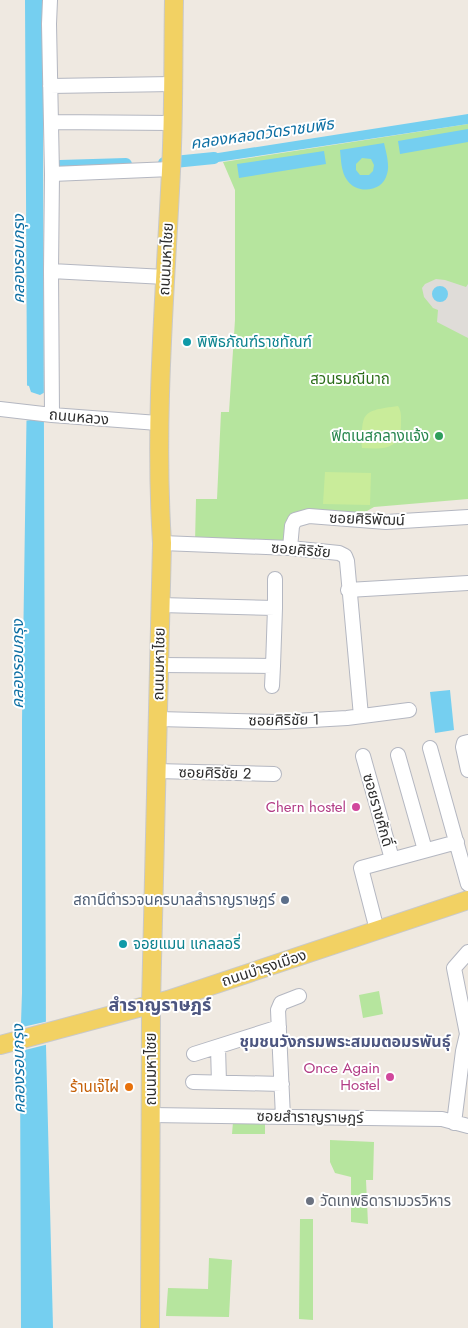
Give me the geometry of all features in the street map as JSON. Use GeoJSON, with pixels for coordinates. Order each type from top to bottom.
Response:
{"type":"FeatureCollection","features":[{"type":"Feature","properties":{"kind":"main road","name":"ถนนมหาไชย"},"geometry":{"type":"LineString","coordinates":[[150,1328],[151,1004],[162,543],[158,423],[171,162],[174,0]]}},
{"type":"Feature","properties":{"kind":"main road","name":"ถนนบำรุงเมือง"},"geometry":{"type":"LineString","coordinates":[[6,1043],[72,1027],[151,1004],[468,900]]}},
{"type":"Feature","properties":{"kind":"street"},"geometry":{"type":"LineString","coordinates":[[50,0],[52,415]]}},
{"type":"Feature","properties":{"kind":"street"},"geometry":{"type":"LineString","coordinates":[[50,86],[173,84]]}},
{"type":"Feature","properties":{"kind":"street"},"geometry":{"type":"LineString","coordinates":[[51,122],[172,122]]}},
{"type":"Feature","properties":{"kind":"street"},"geometry":{"type":"LineString","coordinates":[[52,174],[171,162]]}},
{"type":"Feature","properties":{"kind":"street"},"geometry":{"type":"LineString","coordinates":[[51,271],[165,277]]}},
{"type":"Feature","properties":{"kind":"street","name":"ถนนหลวง"},"geometry":{"type":"LineString","coordinates":[[0,409],[158,423]]}},
{"type":"Feature","properties":{"kind":"street","name":"ซอยศิริพัฒน์"},"geometry":{"type":"LineString","coordinates":[[290,548],[292,526],[296,520],[309,516],[386,522],[468,517]]}},
{"type":"Feature","properties":{"kind":"street","name":"ซอยศิริชัย"},"geometry":{"type":"LineString","coordinates":[[162,543],[290,548],[340,553],[345,556],[347,561],[348,590]]}},
{"type":"Feature","properties":{"kind":"street"},"geometry":{"type":"LineString","coordinates":[[272,686],[275,579]]}},
{"type":"Feature","properties":{"kind":"street"},"geometry":{"type":"LineString","coordinates":[[361,716],[348,590],[468,582]]}},
{"type":"Feature","properties":{"kind":"street"},"geometry":{"type":"LineString","coordinates":[[160,606],[274,608]]}},
{"type":"Feature","properties":{"kind":"street"},"geometry":{"type":"LineString","coordinates":[[159,665],[273,666]]}},
{"type":"Feature","properties":{"kind":"street","name":"ซอยศิริชัย 1"},"geometry":{"type":"LineString","coordinates":[[158,719],[277,722],[361,716],[409,710]]}},
{"type":"Feature","properties":{"kind":"street"},"geometry":{"type":"LineString","coordinates":[[468,742],[464,743],[463,747],[468,770]]}},
{"type":"Feature","properties":{"kind":"street"},"geometry":{"type":"LineString","coordinates":[[430,748],[468,884]]}},
{"type":"Feature","properties":{"kind":"street"},"geometry":{"type":"LineString","coordinates":[[398,755],[425,850]]}},
{"type":"Feature","properties":{"kind":"street","name":"ซอยราชศักดิ์"},"geometry":{"type":"LineString","coordinates":[[363,756],[392,859],[361,868],[377,930]]}},
{"type":"Feature","properties":{"kind":"street","name":"ซอยศิริชัย 2"},"geometry":{"type":"LineString","coordinates":[[156,772],[274,774]]}},
{"type":"Feature","properties":{"kind":"street"},"geometry":{"type":"LineString","coordinates":[[392,859],[456,842]]}},
{"type":"Feature","properties":{"kind":"street"},"geometry":{"type":"LineString","coordinates":[[461,1125],[463,1051],[467,1034],[454,968],[468,952]]}},
{"type":"Feature","properties":{"kind":"street"},"geometry":{"type":"LineString","coordinates":[[284,1117],[279,1006],[281,1003],[299,996]]}},
{"type":"Feature","properties":{"kind":"street"},"geometry":{"type":"LineString","coordinates":[[194,1054],[279,1027]]}},
{"type":"Feature","properties":{"kind":"street"},"geometry":{"type":"LineString","coordinates":[[218,1047],[219,1083]]}},
{"type":"Feature","properties":{"kind":"street"},"geometry":{"type":"LineString","coordinates":[[193,1082],[282,1084]]}},
{"type":"Feature","properties":{"kind":"street","name":"ซอยสำราญราษฎร์"},"geometry":{"type":"LineString","coordinates":[[150,1115],[442,1119],[461,1125]]}},
{"type":"Feature","properties":{"kind":"green space","name":"สวนรมณีนาถ"},"geometry":{"type":"Polygon","coordinates":[[[468,124],[468,499],[374,507],[367,511],[295,516],[283,545],[195,543],[196,499],[217,499],[221,412],[229,412],[235,320],[235,190],[223,162],[468,124]]]}},
{"type":"Feature","properties":{"kind":"green space"},"geometry":{"type":"Polygon","coordinates":[[[398,406],[401,413],[401,426],[397,440],[388,447],[362,448],[362,427],[366,415],[377,410],[398,406]]]}},
{"type":"Feature","properties":{"kind":"green space"},"geometry":{"type":"Polygon","coordinates":[[[325,472],[371,473],[370,505],[323,504],[325,472]]]}},
{"type":"Feature","properties":{"kind":"green space"},"geometry":{"type":"Polygon","coordinates":[[[379,991],[383,1014],[363,1018],[359,995],[379,991]]]}},
{"type":"Feature","properties":{"kind":"green space"},"geometry":{"type":"Polygon","coordinates":[[[233,1122],[265,1122],[265,1134],[232,1134],[233,1122]]]}},
{"type":"Feature","properties":{"kind":"green space"},"geometry":{"type":"Polygon","coordinates":[[[330,1140],[374,1142],[373,1180],[366,1180],[368,1224],[351,1222],[351,1177],[335,1173],[330,1162],[330,1140]]]}},
{"type":"Feature","properties":{"kind":"green space"},"geometry":{"type":"Polygon","coordinates":[[[300,1219],[313,1219],[313,1320],[299,1319],[300,1219]]]}},
{"type":"Feature","properties":{"kind":"green space"},"geometry":{"type":"Polygon","coordinates":[[[209,1258],[232,1260],[229,1317],[166,1316],[168,1288],[208,1289],[209,1258]]]}},
{"type":"Feature","properties":{"kind":"shaded area"},"geometry":{"type":"Polygon","coordinates":[[[436,279],[466,287],[468,284],[468,338],[437,322],[438,310],[433,308],[424,297],[422,288],[425,284],[436,279]]]}},
{"type":"Feature","properties":{"kind":"water","name":"คลองรอบกรุง"},"geometry":{"type":"Polygon","coordinates":[[[25,0],[46,0],[43,140],[46,1046],[53,1328],[21,1328],[22,721],[27,386],[25,0]]]}},
{"type":"Feature","properties":{"kind":"water"},"geometry":{"type":"Polygon","coordinates":[[[468,114],[468,124],[198,165],[199,156],[468,114]]]}},
{"type":"Feature","properties":{"kind":"water"},"geometry":{"type":"Polygon","coordinates":[[[468,129],[468,142],[400,154],[398,141],[468,129]]]}},
{"type":"Feature","properties":{"kind":"water"},"geometry":{"type":"Polygon","coordinates":[[[384,143],[388,167],[385,180],[375,188],[369,189],[357,188],[351,185],[344,173],[340,150],[384,143]],[[362,158],[356,164],[356,170],[360,175],[369,175],[373,171],[374,165],[371,159],[362,158]]]}},
{"type":"Feature","properties":{"kind":"water"},"geometry":{"type":"Polygon","coordinates":[[[324,151],[326,164],[239,178],[237,164],[324,151]]]}},
{"type":"Feature","properties":{"kind":"water"},"geometry":{"type":"Polygon","coordinates":[[[437,286],[443,286],[448,291],[446,300],[437,302],[432,297],[432,291],[437,286]]]}},
{"type":"Feature","properties":{"kind":"water"},"geometry":{"type":"Polygon","coordinates":[[[450,690],[454,730],[435,733],[430,692],[450,690]]]}},
{"type":"Feature","properties":{"kind":"pier"},"geometry":{"type":"Polygon","coordinates":[[[25,385],[29,386],[31,392],[40,395],[47,391],[46,421],[37,419],[24,421],[25,385]]]}},
{"type":"Feature","properties":{"kind":"pier"},"geometry":{"type":"Polygon","coordinates":[[[49,1021],[49,1044],[17,1052],[18,1028],[49,1021]]]}},
{"type":"Feature","properties":{"kind":"waterway","name":"คลองหลอดวัดราชบพิธ"},"geometry":{"type":"LineString","coordinates":[[164,163],[214,158]]}},
{"type":"Feature","properties":{"kind":"waterway","name":"คลองหลอดวัดราชบพิธ"},"geometry":{"type":"LineString","coordinates":[[60,166],[126,164]]}},
{"type":"Feature","properties":{"kind":"place","name":"พิพิธภัณฑ์ราชทัณฑ์"},"geometry":{"type":"Point","coordinates":[187,342]}},
{"type":"Feature","properties":{"kind":"place","name":"ฟิตเนสกลางแจ้ง"},"geometry":{"type":"Point","coordinates":[439,436]}},
{"type":"Feature","properties":{"kind":"place","name":"Chern hostel"},"geometry":{"type":"Point","coordinates":[356,807]}},
{"type":"Feature","properties":{"kind":"place","name":"สถานีตำรวจนครบาลสำราญราษฎร์"},"geometry":{"type":"Point","coordinates":[285,900]}},
{"type":"Feature","properties":{"kind":"place","name":"จอยแมน แกลลอรี่"},"geometry":{"type":"Point","coordinates":[123,944]}},
{"type":"Feature","properties":{"kind":"place","name":"Once Again Hostel"},"geometry":{"type":"Point","coordinates":[390,1077]}},
{"type":"Feature","properties":{"kind":"place","name":"ร้านเจ๊ไฝ"},"geometry":{"type":"Point","coordinates":[129,1087]}},
{"type":"Feature","properties":{"kind":"place","name":"วัดเทพธิดารามวรวิหาร"},"geometry":{"type":"Point","coordinates":[310,1201]}},
{"type":"Feature","properties":{"kind":"district","name":"สำราญราษฎร์"},"geometry":{"type":"Point","coordinates":[160,1005]}},
{"type":"Feature","properties":{"kind":"district","name":"ชุมชนวังกรมพระสมมตอมรพันธุ์"},"geometry":{"type":"Point","coordinates":[345,1041]}}]}
